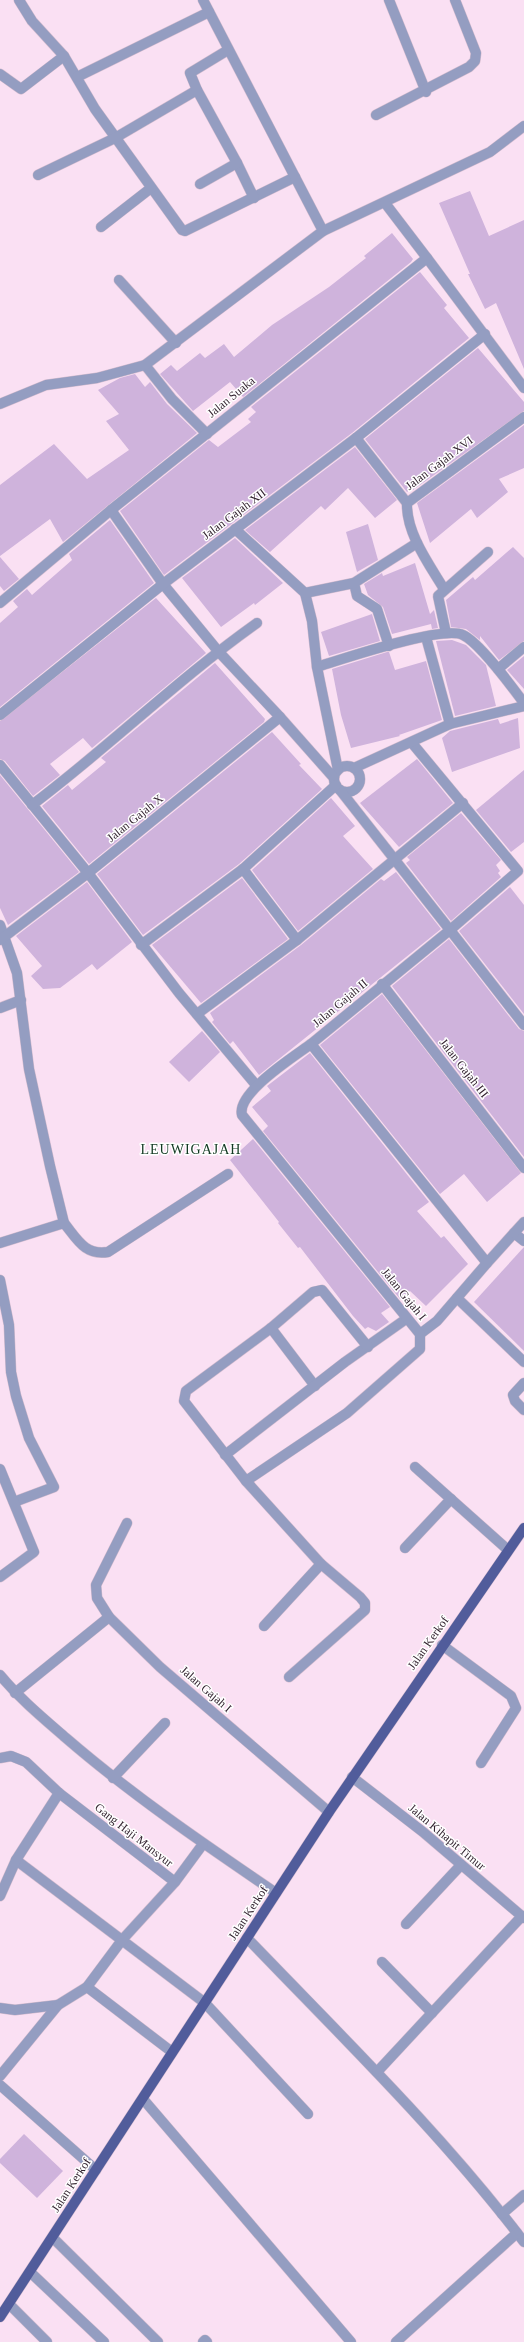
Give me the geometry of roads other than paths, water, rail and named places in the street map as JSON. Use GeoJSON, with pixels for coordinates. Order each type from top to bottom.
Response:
{"type":"FeatureCollection","features":[{"type":"Feature","properties":{"kind":"main road","name":"Jalan Kerkof"},"geometry":{"type":"LineString","coordinates":[[0,2317],[53,2238],[172,2052],[352,1777],[524,1528]]}},
{"type":"Feature","properties":{"kind":"street"},"geometry":{"type":"LineString","coordinates":[[20,0],[32,21],[64,56],[95,110],[178,226],[185,230],[295,177]]}},
{"type":"Feature","properties":{"kind":"street"},"geometry":{"type":"LineString","coordinates":[[204,0],[228,50],[323,231]]}},
{"type":"Feature","properties":{"kind":"street"},"geometry":{"type":"LineString","coordinates":[[390,0],[426,92]]}},
{"type":"Feature","properties":{"kind":"street"},"geometry":{"type":"LineString","coordinates":[[376,115],[426,92],[469,68],[475,61],[476,52],[455,0]]}},
{"type":"Feature","properties":{"kind":"street"},"geometry":{"type":"LineString","coordinates":[[76,78],[209,12]]}},
{"type":"Feature","properties":{"kind":"street"},"geometry":{"type":"LineString","coordinates":[[228,50],[190,73],[197,90],[254,198]]}},
{"type":"Feature","properties":{"kind":"street"},"geometry":{"type":"LineString","coordinates":[[0,74],[18,88],[24,88],[64,56]]}},
{"type":"Feature","properties":{"kind":"street"},"geometry":{"type":"LineString","coordinates":[[38,175],[115,138],[197,90]]}},
{"type":"Feature","properties":{"kind":"street"},"geometry":{"type":"LineString","coordinates":[[0,404],[46,385],[97,378],[145,365],[323,231],[385,203],[490,152],[524,126]]}},
{"type":"Feature","properties":{"kind":"street"},"geometry":{"type":"LineString","coordinates":[[200,184],[237,164]]}},
{"type":"Feature","properties":{"kind":"street"},"geometry":{"type":"LineString","coordinates":[[101,227],[151,188]]}},
{"type":"Feature","properties":{"kind":"street"},"geometry":{"type":"LineString","coordinates":[[385,203],[428,258],[524,388]]}},
{"type":"Feature","properties":{"kind":"street","name":"Jalan Suaka"},"geometry":{"type":"LineString","coordinates":[[0,603],[110,510],[428,258]]}},
{"type":"Feature","properties":{"kind":"street"},"geometry":{"type":"LineString","coordinates":[[120,280],[176,343]]}},
{"type":"Feature","properties":{"kind":"street","name":"Jalan Gajah XII"},"geometry":{"type":"LineString","coordinates":[[0,715],[163,584],[356,438],[485,334]]}},
{"type":"Feature","properties":{"kind":"street"},"geometry":{"type":"LineString","coordinates":[[145,365],[172,399],[207,434]]}},
{"type":"Feature","properties":{"kind":"street","name":"Jalan Gajah XVI"},"geometry":{"type":"LineString","coordinates":[[444,589],[417,543],[408,513],[408,503],[524,417]]}},
{"type":"Feature","properties":{"kind":"street"},"geometry":{"type":"LineString","coordinates":[[356,438],[408,503]]}},
{"type":"Feature","properties":{"kind":"street"},"geometry":{"type":"LineString","coordinates":[[110,510],[163,584],[218,651],[337,781],[395,862],[524,1025]]}},
{"type":"Feature","properties":{"kind":"street"},"geometry":{"type":"LineString","coordinates":[[235,529],[304,593],[312,621],[317,667],[337,781],[351,791],[359,783],[360,778],[354,768]]}},
{"type":"Feature","properties":{"kind":"street"},"geometry":{"type":"LineString","coordinates":[[304,593],[354,583],[417,543]]}},
{"type":"Feature","properties":{"kind":"street"},"geometry":{"type":"LineString","coordinates":[[446,633],[438,599],[444,589],[488,552]]}},
{"type":"Feature","properties":{"kind":"street"},"geometry":{"type":"LineString","coordinates":[[354,583],[357,596],[377,609],[389,646]]}},
{"type":"Feature","properties":{"kind":"street"},"geometry":{"type":"LineString","coordinates":[[32,805],[69,778],[218,651],[257,623]]}},
{"type":"Feature","properties":{"kind":"street"},"geometry":{"type":"LineString","coordinates":[[141,944],[243,869],[337,781],[343,767],[354,768],[412,743],[450,724],[524,705],[498,669],[462,634],[446,633],[426,637],[317,667]]}},
{"type":"Feature","properties":{"kind":"street"},"geometry":{"type":"LineString","coordinates":[[426,637],[450,724]]}},
{"type":"Feature","properties":{"kind":"street"},"geometry":{"type":"LineString","coordinates":[[498,669],[524,647]]}},
{"type":"Feature","properties":{"kind":"street","name":"Jalan Gajah X"},"geometry":{"type":"LineString","coordinates":[[3,938],[88,873],[280,718]]}},
{"type":"Feature","properties":{"kind":"street"},"geometry":{"type":"LineString","coordinates":[[412,743],[522,872]]}},
{"type":"Feature","properties":{"kind":"street"},"geometry":{"type":"LineString","coordinates":[[0,765],[88,873],[141,944],[256,1085],[311,1044]]}},
{"type":"Feature","properties":{"kind":"street"},"geometry":{"type":"LineString","coordinates":[[197,1014],[297,940],[395,862],[463,803]]}},
{"type":"Feature","properties":{"kind":"street"},"geometry":{"type":"LineString","coordinates":[[243,869],[297,940]]}},
{"type":"Feature","properties":{"kind":"street","name":"Jalan Gajah II"},"geometry":{"type":"LineString","coordinates":[[488,1263],[311,1044],[382,984],[522,872]]}},
{"type":"Feature","properties":{"kind":"street"},"geometry":{"type":"LineString","coordinates":[[0,925],[3,938],[17,974],[22,1000],[29,1069],[64,1223],[90,1251],[98,1254],[108,1252],[228,1174]]}},
{"type":"Feature","properties":{"kind":"street","name":"Jalan Gajah III"},"geometry":{"type":"LineString","coordinates":[[382,984],[524,1168]]}},
{"type":"Feature","properties":{"kind":"street"},"geometry":{"type":"LineString","coordinates":[[0,1008],[22,1000]]}},
{"type":"Feature","properties":{"kind":"street","name":"Jalan Gajah I"},"geometry":{"type":"LineString","coordinates":[[246,1481],[347,1413],[420,1349],[420,1334],[406,1319],[242,1115],[242,1107],[256,1085]]}},
{"type":"Feature","properties":{"kind":"street"},"geometry":{"type":"LineString","coordinates":[[420,1334],[437,1321],[524,1222]]}},
{"type":"Feature","properties":{"kind":"street"},"geometry":{"type":"LineString","coordinates":[[0,1243],[64,1223]]}},
{"type":"Feature","properties":{"kind":"street"},"geometry":{"type":"LineString","coordinates":[[514,1233],[524,1242]]}},
{"type":"Feature","properties":{"kind":"street"},"geometry":{"type":"LineString","coordinates":[[0,1280],[9,1325],[11,1372],[16,1396],[29,1438],[54,1487],[14,1502]]}},
{"type":"Feature","properties":{"kind":"street"},"geometry":{"type":"LineString","coordinates":[[289,1677],[365,1610],[365,1603],[321,1564],[246,1481],[184,1401],[184,1395],[186,1391],[271,1328],[313,1292],[322,1290],[368,1347]]}},
{"type":"Feature","properties":{"kind":"street"},"geometry":{"type":"LineString","coordinates":[[457,1298],[524,1362]]}},
{"type":"Feature","properties":{"kind":"street"},"geometry":{"type":"LineString","coordinates":[[225,1455],[406,1319]]}},
{"type":"Feature","properties":{"kind":"street"},"geometry":{"type":"LineString","coordinates":[[271,1328],[315,1386]]}},
{"type":"Feature","properties":{"kind":"street"},"geometry":{"type":"LineString","coordinates":[[524,1383],[513,1394],[515,1401],[524,1410]]}},
{"type":"Feature","properties":{"kind":"street"},"geometry":{"type":"LineString","coordinates":[[415,1467],[508,1550]]}},
{"type":"Feature","properties":{"kind":"street"},"geometry":{"type":"LineString","coordinates":[[0,1469],[34,1552],[0,1576]]}},
{"type":"Feature","properties":{"kind":"street"},"geometry":{"type":"LineString","coordinates":[[405,1548],[451,1499]]}},
{"type":"Feature","properties":{"kind":"street","name":"Jalan Gajah I"},"geometry":{"type":"LineString","coordinates":[[127,1523],[96,1585],[97,1598],[109,1617],[160,1666],[329,1812]]}},
{"type":"Feature","properties":{"kind":"street"},"geometry":{"type":"LineString","coordinates":[[264,1626],[321,1564]]}},
{"type":"Feature","properties":{"kind":"street"},"geometry":{"type":"LineString","coordinates":[[15,1693],[109,1617]]}},
{"type":"Feature","properties":{"kind":"street"},"geometry":{"type":"LineString","coordinates":[[442,1645],[511,1696],[515,1703],[516,1708],[481,1763]]}},
{"type":"Feature","properties":{"kind":"street"},"geometry":{"type":"LineString","coordinates":[[0,1675],[15,1693],[113,1778],[203,1844],[276,1893]]}},
{"type":"Feature","properties":{"kind":"street"},"geometry":{"type":"LineString","coordinates":[[113,1778],[165,1723]]}},
{"type":"Feature","properties":{"kind":"street","name":"Gang Haji Mansyur"},"geometry":{"type":"LineString","coordinates":[[0,1758],[11,1756],[26,1762],[60,1792],[175,1882],[203,1844]]}},
{"type":"Feature","properties":{"kind":"street","name":"Jalan Kihapit Timur"},"geometry":{"type":"LineString","coordinates":[[352,1777],[523,1917]]}},
{"type":"Feature","properties":{"kind":"street"},"geometry":{"type":"LineString","coordinates":[[0,1896],[16,1860],[60,1792]]}},
{"type":"Feature","properties":{"kind":"street"},"geometry":{"type":"LineString","coordinates":[[16,1860],[204,2003],[308,2114]]}},
{"type":"Feature","properties":{"kind":"street"},"geometry":{"type":"LineString","coordinates":[[406,1924],[461,1865]]}},
{"type":"Feature","properties":{"kind":"street"},"geometry":{"type":"LineString","coordinates":[[0,2076],[58,2005],[87,1987],[122,1940],[175,1882]]}},
{"type":"Feature","properties":{"kind":"street"},"geometry":{"type":"LineString","coordinates":[[377,2072],[523,1917]]}},
{"type":"Feature","properties":{"kind":"street"},"geometry":{"type":"LineString","coordinates":[[247,1938],[377,2072],[466,2170],[524,2242]]}},
{"type":"Feature","properties":{"kind":"street"},"geometry":{"type":"LineString","coordinates":[[382,1962],[432,2013]]}},
{"type":"Feature","properties":{"kind":"street"},"geometry":{"type":"LineString","coordinates":[[87,1987],[172,2052]]}},
{"type":"Feature","properties":{"kind":"street"},"geometry":{"type":"LineString","coordinates":[[0,2008],[15,2010],[58,2005]]}},
{"type":"Feature","properties":{"kind":"street"},"geometry":{"type":"LineString","coordinates":[[0,2085],[96,2170]]}},
{"type":"Feature","properties":{"kind":"street"},"geometry":{"type":"LineString","coordinates":[[143,2099],[351,2342]]}},
{"type":"Feature","properties":{"kind":"street"},"geometry":{"type":"LineString","coordinates":[[502,2214],[524,2195]]}},
{"type":"Feature","properties":{"kind":"street"},"geometry":{"type":"LineString","coordinates":[[396,2342],[517,2233]]}},
{"type":"Feature","properties":{"kind":"street"},"geometry":{"type":"LineString","coordinates":[[53,2238],[158,2342]]}},
{"type":"Feature","properties":{"kind":"street"},"geometry":{"type":"LineString","coordinates":[[30,2272],[104,2342]]}},
{"type":"Feature","properties":{"kind":"street"},"geometry":{"type":"LineString","coordinates":[[9,2304],[47,2342]]}},
{"type":"Feature","properties":{"kind":"street"},"geometry":{"type":"LineString","coordinates":[[203,2342],[205,2340],[207,2342]]}},
{"type":"Feature","properties":{"kind":"district","name":"LEUWIGAJAH"},"geometry":{"type":"Point","coordinates":[191,1149]}}]}
